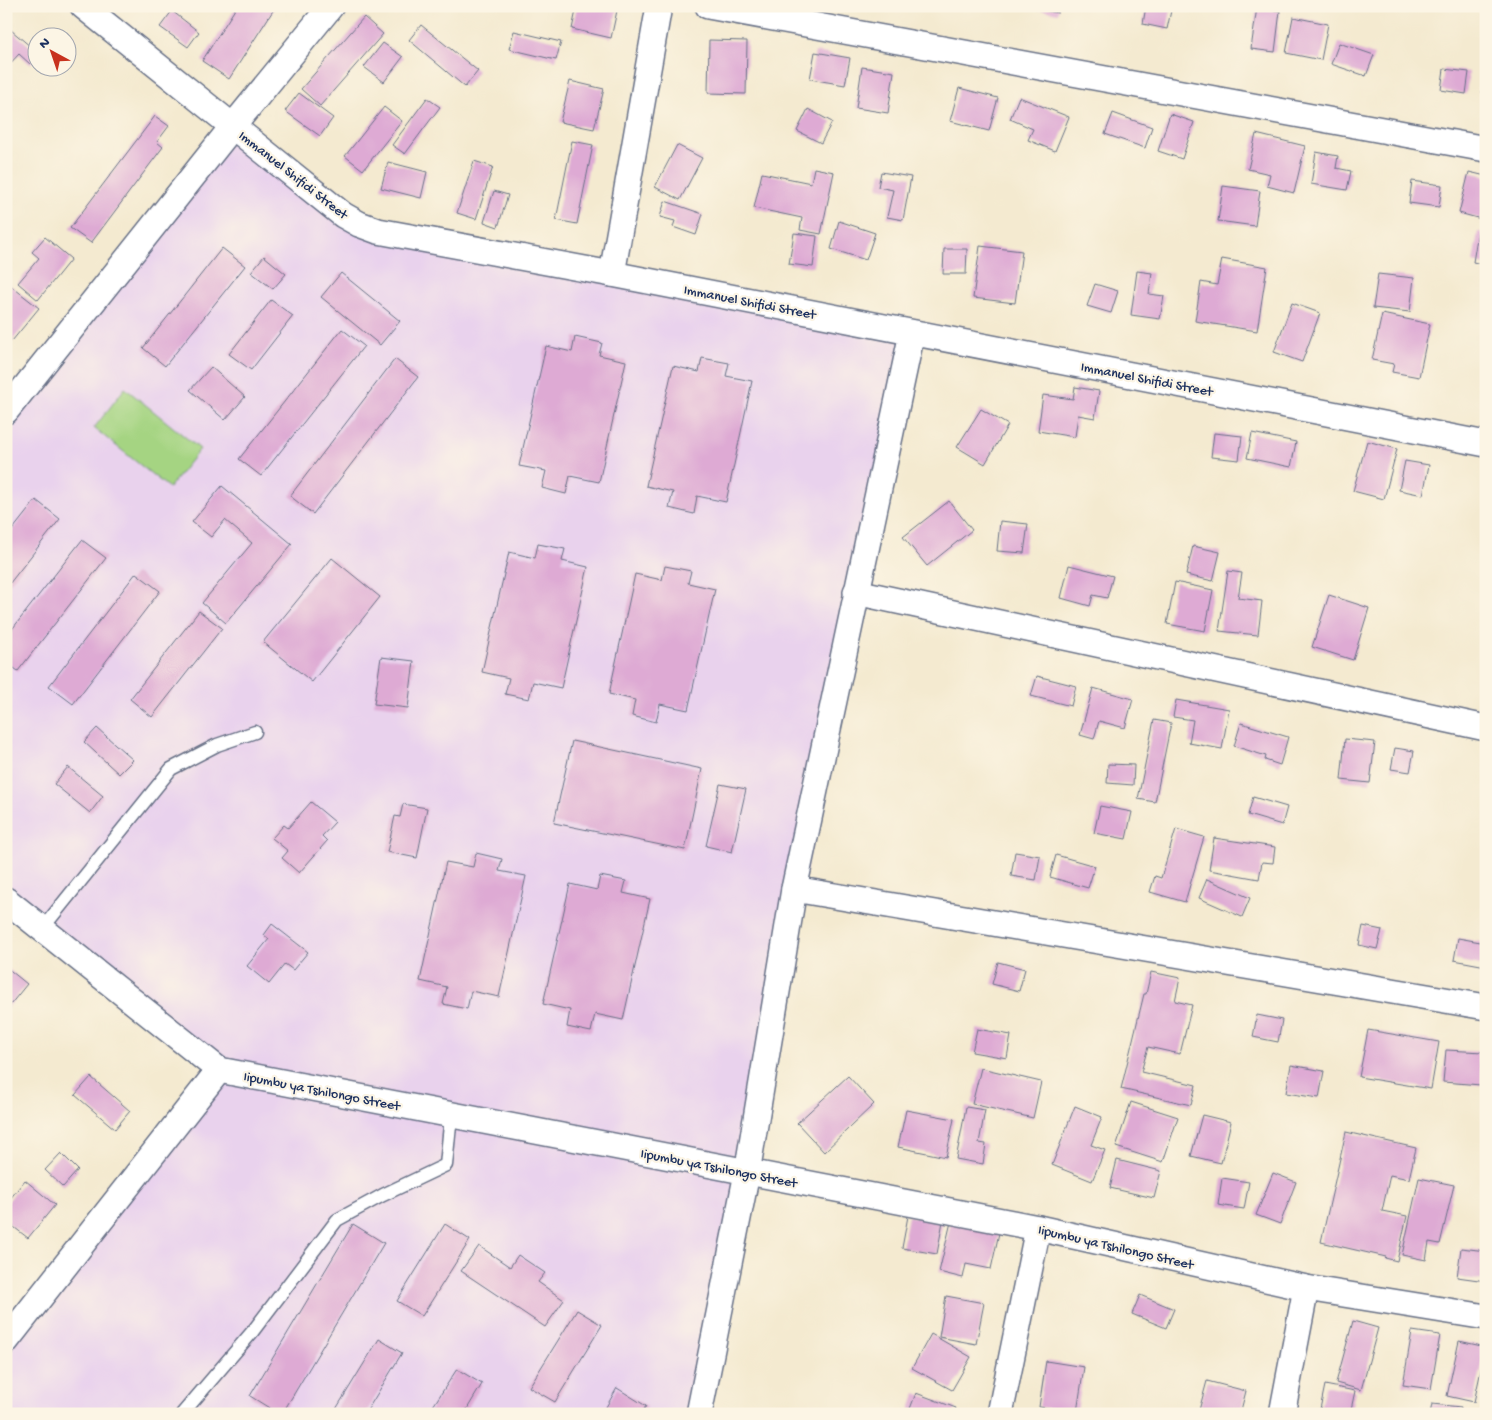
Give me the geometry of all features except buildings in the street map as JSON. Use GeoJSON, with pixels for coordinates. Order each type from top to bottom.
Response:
{"type":"FeatureCollection","features":[{"type":"Feature","properties":{"kind":"street","name":"Immanuel Shifidi Street"},"geometry":{"type":"LineString","coordinates":[[83,6],[343,215],[359,224],[378,230],[1486,444]]}},
{"type":"Feature","properties":{"kind":"street"},"geometry":{"type":"LineString","coordinates":[[6,411],[331,6]]}},
{"type":"Feature","properties":{"kind":"street"},"geometry":{"type":"LineString","coordinates":[[612,274],[659,6]]}},
{"type":"Feature","properties":{"kind":"street"},"geometry":{"type":"LineString","coordinates":[[708,6],[1486,149]]}},
{"type":"Feature","properties":{"kind":"street"},"geometry":{"type":"LineString","coordinates":[[699,1414],[747,1173],[794,889],[912,333]]}},
{"type":"Feature","properties":{"kind":"street"},"geometry":{"type":"LineString","coordinates":[[856,592],[1486,728]]}},
{"type":"Feature","properties":{"kind":"street"},"geometry":{"type":"LineString","coordinates":[[794,889],[1486,1007]]}},
{"type":"Feature","properties":{"kind":"street","name":"Iipumbu ya Tshilongo Street"},"geometry":{"type":"LineString","coordinates":[[6,900],[220,1070],[1038,1228],[1306,1288],[1486,1317]]}},
{"type":"Feature","properties":{"kind":"street"},"geometry":{"type":"LineString","coordinates":[[6,1341],[220,1070]]}},
{"type":"Feature","properties":{"kind":"street"},"geometry":{"type":"LineString","coordinates":[[1000,1414],[1038,1228]]}},
{"type":"Feature","properties":{"kind":"street"},"geometry":{"type":"LineString","coordinates":[[1282,1414],[1306,1288]]}},
{"type":"Feature","properties":{"kind":"lane"},"geometry":{"type":"LineString","coordinates":[[42,929],[171,769],[217,745],[255,732]]}},
{"type":"Feature","properties":{"kind":"lane"},"geometry":{"type":"LineString","coordinates":[[182,1414],[253,1331],[337,1220],[446,1166],[450,1115]]}},
{"type":"Feature","properties":{"kind":"shaded area"},"geometry":{"type":"Polygon","coordinates":[[[233,126],[343,215],[912,333],[699,1414],[6,1414],[6,1341],[219,1070],[6,900],[6,411],[233,126]]]}},
{"type":"Feature","properties":{"kind":"green space"},"geometry":{"type":"Polygon","coordinates":[[[125,388],[200,449],[169,488],[94,428],[125,388]]]}}]}
